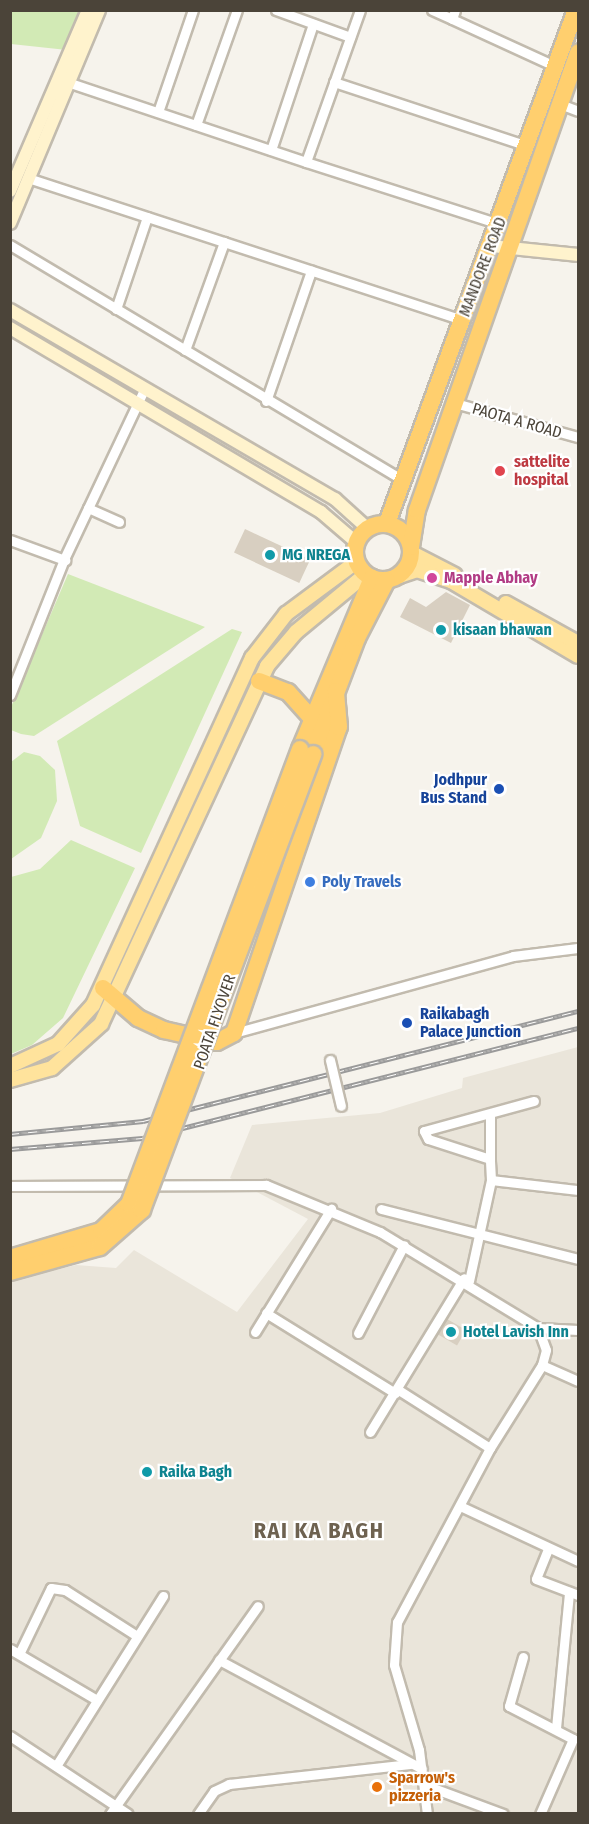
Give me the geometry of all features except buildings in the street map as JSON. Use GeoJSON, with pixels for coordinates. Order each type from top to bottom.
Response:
{"type":"FeatureCollection","features":[{"type":"Feature","properties":{"kind":"highway","name":"MANDORE ROAD"},"geometry":{"type":"LineString","coordinates":[[387,523],[406,482],[576,10]]}},
{"type":"Feature","properties":{"kind":"highway","name":"MANDORE ROAD"},"geometry":{"type":"LineString","coordinates":[[411,550],[417,510],[578,55]]}},
{"type":"Feature","properties":{"kind":"highway"},"geometry":{"type":"LineString","coordinates":[[387,523],[403,531],[411,550],[376,574],[356,542],[367,528],[387,523]]}},
{"type":"Feature","properties":{"kind":"highway","name":"POATA FLYOVER"},"geometry":{"type":"LineString","coordinates":[[10,1257],[101,1231],[129,1204],[307,752],[336,691],[376,574]]}},
{"type":"Feature","properties":{"kind":"highway","name":"POATA FLYOVER"},"geometry":{"type":"LineString","coordinates":[[10,1272],[100,1247],[142,1210],[307,752],[312,719],[376,574]]}},
{"type":"Feature","properties":{"kind":"highway"},"geometry":{"type":"LineString","coordinates":[[259,681],[288,692],[312,719]]}},
{"type":"Feature","properties":{"kind":"highway"},"geometry":{"type":"LineString","coordinates":[[103,988],[116,1002],[179,1035],[217,1042],[234,1033],[342,717],[336,691]]}},
{"type":"Feature","properties":{"kind":"main road"},"geometry":{"type":"LineString","coordinates":[[411,550],[579,643]]}},
{"type":"Feature","properties":{"kind":"main road"},"geometry":{"type":"LineString","coordinates":[[10,1066],[58,1044],[103,988],[252,658],[286,614],[376,574],[417,570],[451,581],[579,656]]}},
{"type":"Feature","properties":{"kind":"main road"},"geometry":{"type":"LineString","coordinates":[[10,1080],[62,1061],[116,1002],[259,681],[296,632],[376,574]]}},
{"type":"Feature","properties":{"kind":"main road"},"geometry":{"type":"LineString","coordinates":[[162,853],[178,860]]}},
{"type":"Feature","properties":{"kind":"street"},"geometry":{"type":"LineString","coordinates":[[10,191],[88,10]]}},
{"type":"Feature","properties":{"kind":"street"},"geometry":{"type":"LineString","coordinates":[[10,223],[73,84],[99,10]]}},
{"type":"Feature","properties":{"kind":"street"},"geometry":{"type":"LineString","coordinates":[[158,112],[193,10]]}},
{"type":"Feature","properties":{"kind":"street"},"geometry":{"type":"LineString","coordinates":[[196,125],[237,10]]}},
{"type":"Feature","properties":{"kind":"street"},"geometry":{"type":"LineString","coordinates":[[276,10],[350,37]]}},
{"type":"Feature","properties":{"kind":"street"},"geometry":{"type":"LineString","coordinates":[[306,162],[360,10]]}},
{"type":"Feature","properties":{"kind":"street"},"geometry":{"type":"LineString","coordinates":[[432,10],[454,15],[556,68]]}},
{"type":"Feature","properties":{"kind":"street"},"geometry":{"type":"LineString","coordinates":[[271,150],[313,24]]}},
{"type":"Feature","properties":{"kind":"street"},"geometry":{"type":"LineString","coordinates":[[334,82],[528,146]]}},
{"type":"Feature","properties":{"kind":"street"},"geometry":{"type":"LineString","coordinates":[[73,84],[499,224]]}},
{"type":"Feature","properties":{"kind":"street"},"geometry":{"type":"LineString","coordinates":[[560,104],[579,111]]}},
{"type":"Feature","properties":{"kind":"street"},"geometry":{"type":"LineString","coordinates":[[31,179],[463,320]]}},
{"type":"Feature","properties":{"kind":"street"},"geometry":{"type":"LineString","coordinates":[[117,309],[147,217]]}},
{"type":"Feature","properties":{"kind":"street"},"geometry":{"type":"LineString","coordinates":[[185,350],[224,242]]}},
{"type":"Feature","properties":{"kind":"street"},"geometry":{"type":"LineString","coordinates":[[10,245],[266,401],[406,482]]}},
{"type":"Feature","properties":{"kind":"street"},"geometry":{"type":"LineString","coordinates":[[491,246],[509,252],[579,255]]}},
{"type":"Feature","properties":{"kind":"street"},"geometry":{"type":"LineString","coordinates":[[266,401],[310,271]]}},
{"type":"Feature","properties":{"kind":"street"},"geometry":{"type":"LineString","coordinates":[[10,310],[335,499],[367,528]]}},
{"type":"Feature","properties":{"kind":"street"},"geometry":{"type":"LineString","coordinates":[[10,328],[321,512],[356,542]]}},
{"type":"Feature","properties":{"kind":"street"},"geometry":{"type":"LineString","coordinates":[[10,695],[65,560],[145,388]]}},
{"type":"Feature","properties":{"kind":"street","name":"PAOTA A ROAD"},"geometry":{"type":"LineString","coordinates":[[455,403],[575,438]]}},
{"type":"Feature","properties":{"kind":"street"},"geometry":{"type":"LineString","coordinates":[[88,508],[118,522]]}},
{"type":"Feature","properties":{"kind":"street"},"geometry":{"type":"LineString","coordinates":[[10,540],[65,560]]}},
{"type":"Feature","properties":{"kind":"street"},"geometry":{"type":"LineString","coordinates":[[234,1033],[513,956],[579,948]]}},
{"type":"Feature","properties":{"kind":"street"},"geometry":{"type":"LineString","coordinates":[[330,1060],[341,1106]]}},
{"type":"Feature","properties":{"kind":"street"},"geometry":{"type":"LineString","coordinates":[[490,1159],[424,1135],[437,1124],[490,1114],[534,1101]]}},
{"type":"Feature","properties":{"kind":"street"},"geometry":{"type":"LineString","coordinates":[[370,1432],[466,1280],[491,1180],[490,1114]]}},
{"type":"Feature","properties":{"kind":"street"},"geometry":{"type":"LineString","coordinates":[[491,1180],[579,1190]]}},
{"type":"Feature","properties":{"kind":"street"},"geometry":{"type":"LineString","coordinates":[[10,1186],[266,1185],[332,1209],[404,1245],[466,1280],[538,1328],[579,1330]]}},
{"type":"Feature","properties":{"kind":"street"},"geometry":{"type":"LineString","coordinates":[[255,1332],[332,1209]]}},
{"type":"Feature","properties":{"kind":"street"},"geometry":{"type":"LineString","coordinates":[[381,1209],[579,1259]]}},
{"type":"Feature","properties":{"kind":"street"},"geometry":{"type":"LineString","coordinates":[[358,1333],[404,1245]]}},
{"type":"Feature","properties":{"kind":"street"},"geometry":{"type":"LineString","coordinates":[[266,1313],[490,1448]]}},
{"type":"Feature","properties":{"kind":"street"},"geometry":{"type":"LineString","coordinates":[[427,1814],[422,1769],[394,1665],[394,1635],[403,1607],[490,1448],[542,1365],[546,1350],[538,1328]]}},
{"type":"Feature","properties":{"kind":"street"},"geometry":{"type":"LineString","coordinates":[[542,1365],[579,1381]]}},
{"type":"Feature","properties":{"kind":"street"},"geometry":{"type":"LineString","coordinates":[[460,1506],[548,1549],[579,1561]]}},
{"type":"Feature","properties":{"kind":"street"},"geometry":{"type":"LineString","coordinates":[[548,1549],[536,1580],[574,1594],[556,1728]]}},
{"type":"Feature","properties":{"kind":"street"},"geometry":{"type":"LineString","coordinates":[[97,1700],[15,1650],[51,1588],[65,1590],[137,1636]]}},
{"type":"Feature","properties":{"kind":"street"},"geometry":{"type":"LineString","coordinates":[[56,1766],[163,1596]]}},
{"type":"Feature","properties":{"kind":"street"},"geometry":{"type":"LineString","coordinates":[[113,1809],[258,1606]]}},
{"type":"Feature","properties":{"kind":"street"},"geometry":{"type":"LineString","coordinates":[[523,1657],[508,1706],[556,1728],[573,1739],[574,1746],[540,1814]]}},
{"type":"Feature","properties":{"kind":"street"},"geometry":{"type":"LineString","coordinates":[[219,1660],[422,1769]]}},
{"type":"Feature","properties":{"kind":"street"},"geometry":{"type":"LineString","coordinates":[[10,1736],[56,1766],[113,1809],[128,1814]]}},
{"type":"Feature","properties":{"kind":"street"},"geometry":{"type":"LineString","coordinates":[[198,1814],[214,1791],[229,1784],[410,1764]]}},
{"type":"Feature","properties":{"kind":"street"},"geometry":{"type":"LineString","coordinates":[[425,1785],[503,1814]]}},
{"type":"Feature","properties":{"kind":"shaded area"},"geometry":{"type":"Polygon","coordinates":[[[578,1047],[578,1813],[11,1813],[10,1281],[76,1265],[116,1268],[134,1250],[237,1312],[308,1219],[230,1178],[252,1125],[380,1113],[462,1088],[463,1078],[578,1047]]]}},
{"type":"Feature","properties":{"kind":"green space"},"geometry":{"type":"Polygon","coordinates":[[[10,11],[81,11],[67,50],[11,44],[10,11]]]}},
{"type":"Feature","properties":{"kind":"green space"},"geometry":{"type":"Polygon","coordinates":[[[68,574],[205,627],[34,736],[21,734],[11,730],[11,707],[68,574]]]}},
{"type":"Feature","properties":{"kind":"green space"},"geometry":{"type":"Polygon","coordinates":[[[232,629],[242,632],[141,853],[80,826],[57,741],[232,629]]]}},
{"type":"Feature","properties":{"kind":"green space"},"geometry":{"type":"Polygon","coordinates":[[[24,752],[40,756],[55,770],[57,801],[41,838],[11,859],[11,762],[24,752]]]}},
{"type":"Feature","properties":{"kind":"green space"},"geometry":{"type":"Polygon","coordinates":[[[71,840],[135,868],[63,1018],[32,1045],[11,1054],[11,877],[40,869],[71,840]]]}},
{"type":"Feature","properties":{"kind":"railway"},"geometry":{"type":"LineString","coordinates":[[10,1134],[143,1121],[578,1011]]}},
{"type":"Feature","properties":{"kind":"railway"},"geometry":{"type":"LineString","coordinates":[[10,1149],[143,1138],[578,1028]]}},
{"type":"Feature","properties":{"kind":"place","name":"sattelite hospital"},"geometry":{"type":"Point","coordinates":[500,471]}},
{"type":"Feature","properties":{"kind":"place","name":"MG NREGA"},"geometry":{"type":"Point","coordinates":[270,555]}},
{"type":"Feature","properties":{"kind":"place","name":"Mapple Abhay"},"geometry":{"type":"Point","coordinates":[432,578]}},
{"type":"Feature","properties":{"kind":"place","name":"kisaan bhawan"},"geometry":{"type":"Point","coordinates":[441,630]}},
{"type":"Feature","properties":{"kind":"place","name":"Jodhpur Bus Stand"},"geometry":{"type":"Point","coordinates":[499,789]}},
{"type":"Feature","properties":{"kind":"place","name":"Poly Travels"},"geometry":{"type":"Point","coordinates":[310,882]}},
{"type":"Feature","properties":{"kind":"place","name":"Raikabagh Palace Junction"},"geometry":{"type":"Point","coordinates":[407,1023]}},
{"type":"Feature","properties":{"kind":"place","name":"Hotel Lavish Inn"},"geometry":{"type":"Point","coordinates":[451,1332]}},
{"type":"Feature","properties":{"kind":"place","name":"Raika Bagh"},"geometry":{"type":"Point","coordinates":[147,1472]}},
{"type":"Feature","properties":{"kind":"place","name":"Sparrow's pizzeria"},"geometry":{"type":"Point","coordinates":[377,1787]}},
{"type":"Feature","properties":{"kind":"district","name":"RAI KA BAGH"},"geometry":{"type":"Point","coordinates":[319,1531]}}]}
